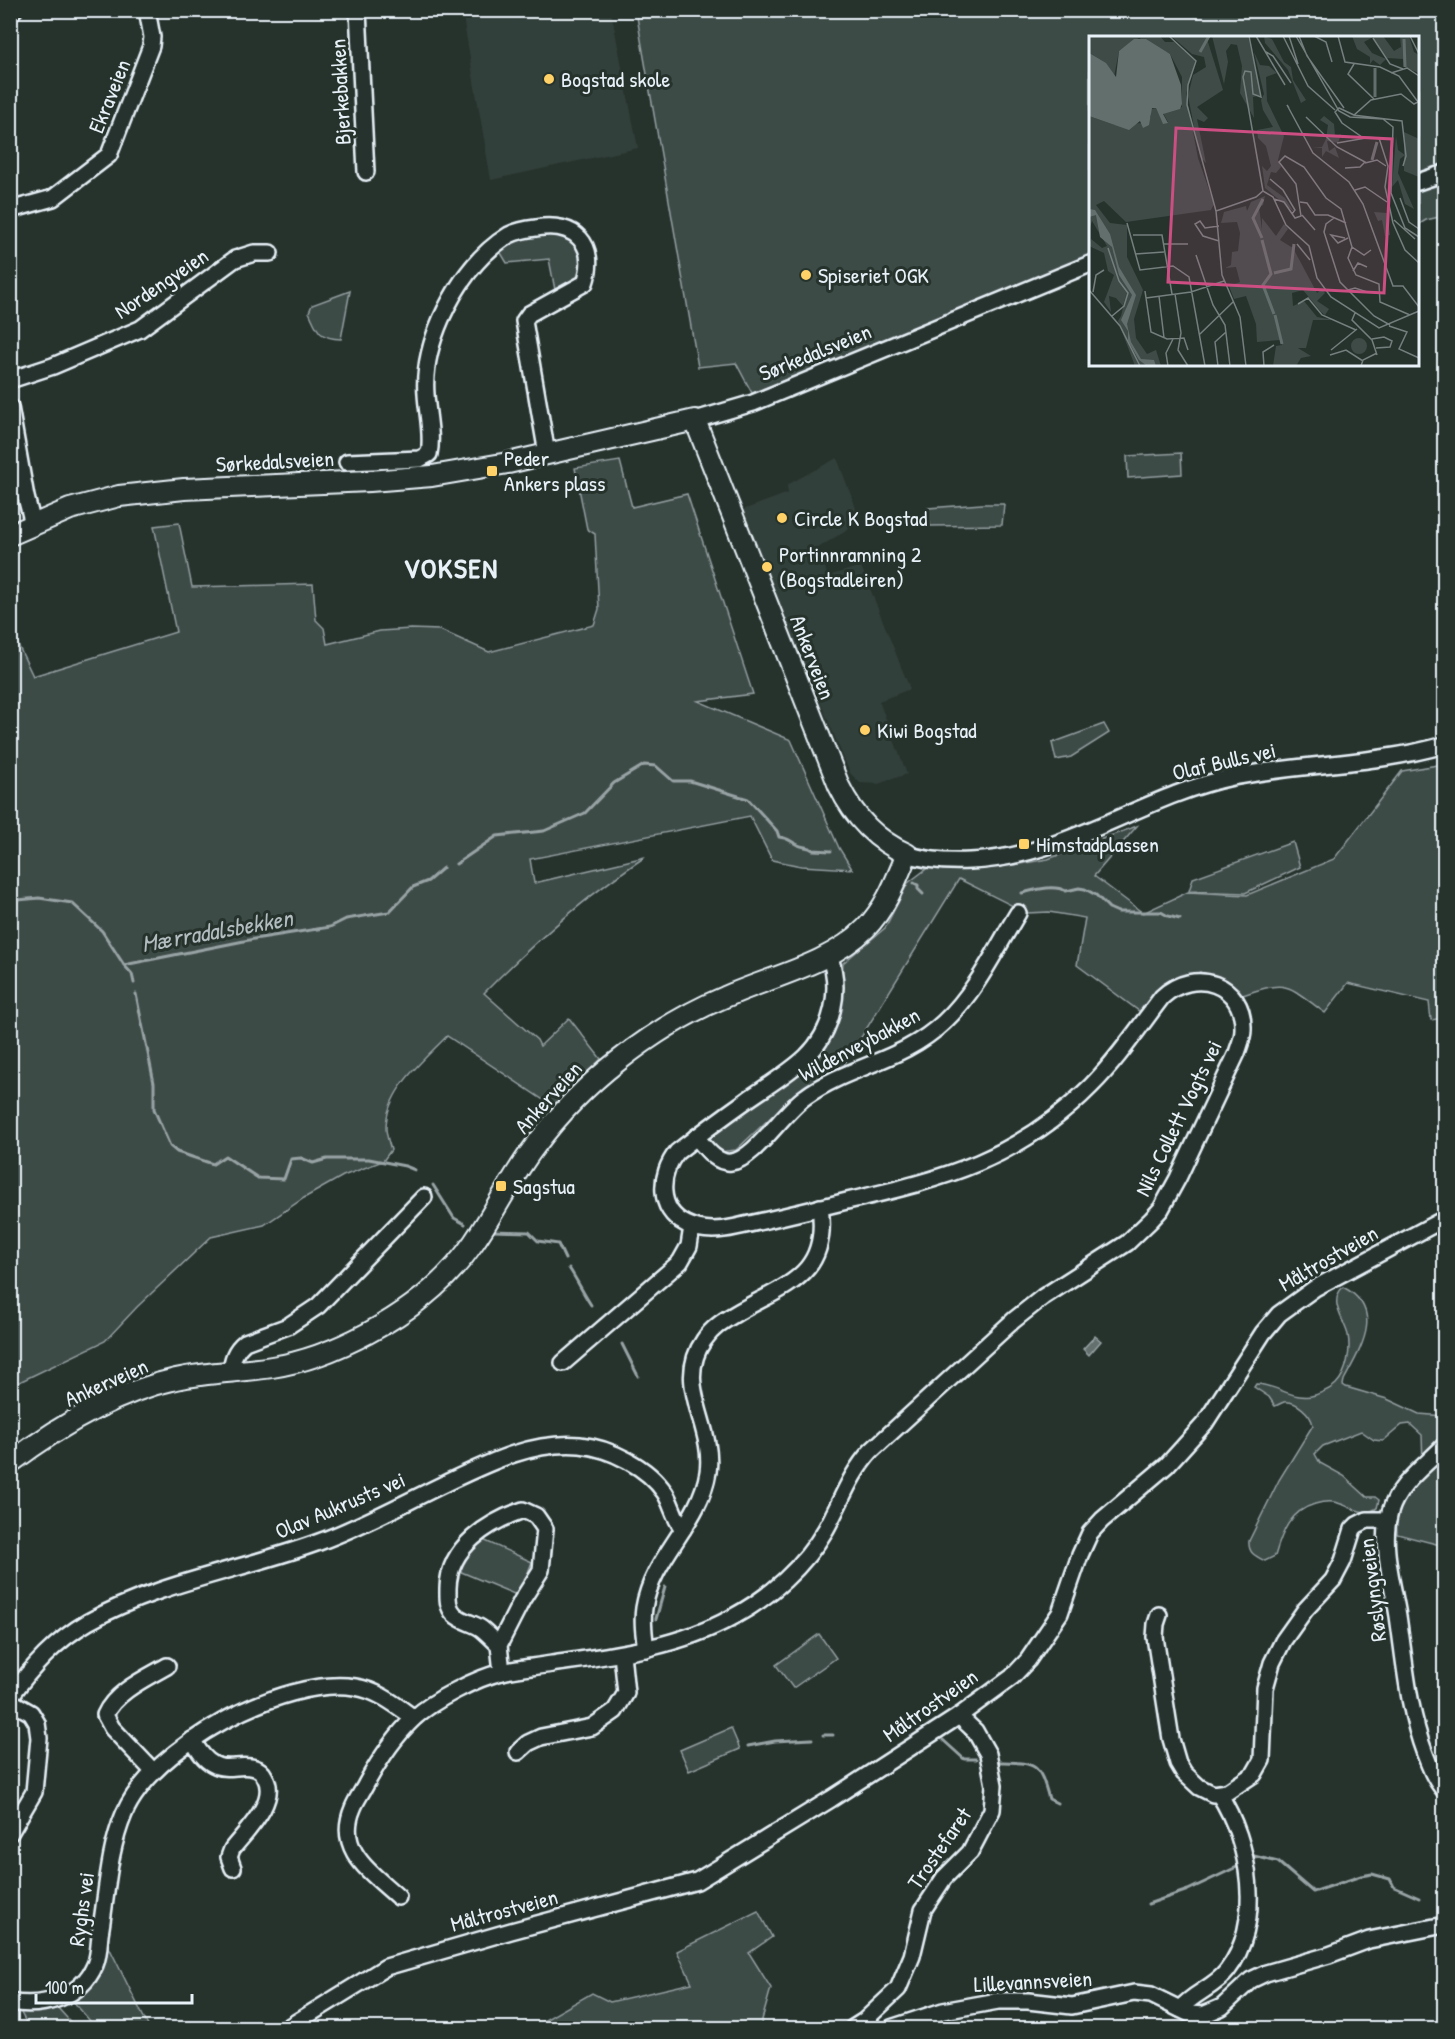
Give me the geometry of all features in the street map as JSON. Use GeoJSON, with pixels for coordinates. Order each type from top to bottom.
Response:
{"type":"FeatureCollection","features":[{"type":"Feature","properties":{"kind":"main road","name":"Sørkedalsveien"},"geometry":{"type":"LineString","coordinates":[[10,535],[94,501],[142,492],[420,477],[479,469],[695,420]]}},
{"type":"Feature","properties":{"kind":"main road","name":"Ankerveien"},"geometry":{"type":"LineString","coordinates":[[10,1463],[74,1421],[122,1396],[174,1380],[273,1367],[314,1356],[359,1338],[404,1311],[436,1285],[461,1259],[539,1140],[575,1099],[605,1071],[682,1017],[727,996],[829,955],[856,937],[876,917],[890,895],[907,854],[872,832],[844,798],[695,420]]}},
{"type":"Feature","properties":{"kind":"street","name":"Ekraveien"},"geometry":{"type":"LineString","coordinates":[[10,210],[53,198],[110,153],[151,46],[152,38],[147,10]]}},
{"type":"Feature","properties":{"kind":"street","name":"Bjerkebakken"},"geometry":{"type":"LineString","coordinates":[[358,10],[366,172]]}},
{"type":"Feature","properties":{"kind":"street"},"geometry":{"type":"LineString","coordinates":[[1419,182],[1444,173]]}},
{"type":"Feature","properties":{"kind":"street","name":"Sørkedalsveien"},"geometry":{"type":"LineString","coordinates":[[347,462],[420,459],[429,454],[426,366],[440,322],[449,303],[469,270],[500,242],[522,230],[556,226],[578,235],[586,247],[590,268],[585,283],[529,314],[524,321],[547,454]]}},
{"type":"Feature","properties":{"kind":"street","name":"Nordengveien"},"geometry":{"type":"LineString","coordinates":[[10,380],[53,366],[140,329],[235,259],[254,253],[270,253]]}},
{"type":"Feature","properties":{"kind":"street","name":"Sørkedalsveien"},"geometry":{"type":"LineString","coordinates":[[695,420],[731,411],[763,399],[1089,264]]}},
{"type":"Feature","properties":{"kind":"street"},"geometry":{"type":"LineString","coordinates":[[10,407],[33,524]]}},
{"type":"Feature","properties":{"kind":"street","name":"Olaf Bulls vei"},"geometry":{"type":"LineString","coordinates":[[987,860],[1015,856],[1054,846],[1175,794],[1221,780],[1396,757],[1444,746]]}},
{"type":"Feature","properties":{"kind":"street","name":"Ankerveien"},"geometry":{"type":"LineString","coordinates":[[907,854],[942,861],[987,860]]}},
{"type":"Feature","properties":{"kind":"street","name":"Wildenveybakken"},"geometry":{"type":"LineString","coordinates":[[696,1137],[720,1161],[738,1161],[750,1153],[789,1110],[813,1091],[845,1075],[883,1061],[920,1041],[946,1021],[961,1004],[1018,913]]}},
{"type":"Feature","properties":{"kind":"street"},"geometry":{"type":"LineString","coordinates":[[563,1364],[680,1262],[689,1246],[692,1227],[675,1217],[667,1206],[663,1182],[671,1159],[696,1137],[795,1066],[818,1043],[827,1025],[834,1001],[836,981],[829,955]]}},
{"type":"Feature","properties":{"kind":"street","name":"Nils Collett Vogts vei"},"geometry":{"type":"LineString","coordinates":[[398,1897],[357,1859],[351,1849],[348,1830],[352,1809],[371,1774],[414,1718],[467,1686],[502,1672],[622,1654],[673,1642],[732,1618],[771,1592],[808,1555],[829,1524],[854,1473],[878,1443],[1022,1314],[1043,1297],[1127,1243],[1161,1209],[1237,1053],[1243,1031],[1240,1010],[1230,994],[1209,982],[1194,981],[1173,988],[1162,997],[1118,1056],[1091,1086],[1052,1121],[1027,1139],[989,1159],[944,1177],[725,1230],[692,1227]]}},
{"type":"Feature","properties":{"kind":"street"},"geometry":{"type":"LineString","coordinates":[[231,1372],[233,1357],[240,1346],[288,1326],[318,1306],[391,1228],[424,1197]]}},
{"type":"Feature","properties":{"kind":"street"},"geometry":{"type":"LineString","coordinates":[[646,1649],[643,1615],[646,1597],[659,1568],[699,1503],[709,1464],[706,1433],[692,1388],[694,1365],[699,1347],[709,1332],[717,1326],[788,1287],[808,1267],[818,1250],[823,1232],[820,1207]]}},
{"type":"Feature","properties":{"kind":"street","name":"Måltrostveien"},"geometry":{"type":"LineString","coordinates":[[286,2028],[386,1967],[697,1881],[831,1800],[959,1716],[1012,1677],[1028,1660],[1060,1613],[1090,1533],[1102,1520],[1167,1465],[1205,1423],[1263,1333],[1279,1314],[1322,1283],[1444,1219]]}},
{"type":"Feature","properties":{"kind":"street","name":"Olav Aukrusts vei"},"geometry":{"type":"LineString","coordinates":[[10,1833],[34,1792],[39,1738],[37,1723],[31,1713],[10,1699],[33,1666],[56,1644],[87,1623],[126,1603],[329,1538],[485,1465],[512,1454],[541,1448],[569,1445],[590,1447],[613,1454],[639,1468],[666,1494],[678,1523],[683,1529]]}},
{"type":"Feature","properties":{"kind":"street"},"geometry":{"type":"LineString","coordinates":[[1160,1615],[1156,1624],[1155,1637],[1174,1755],[1184,1773],[1192,1781],[1206,1791],[1219,1794],[1238,1786],[1258,1769],[1263,1753],[1265,1688],[1272,1663],[1283,1641],[1305,1610],[1333,1580],[1343,1561],[1353,1529],[1357,1525],[1375,1519],[1388,1520],[1398,1494],[1405,1484],[1444,1446]]}},
{"type":"Feature","properties":{"kind":"street"},"geometry":{"type":"LineString","coordinates":[[499,1645],[482,1629],[454,1613],[448,1604],[448,1583],[458,1554],[466,1543],[500,1518],[523,1510],[536,1516],[545,1528],[541,1570],[522,1600],[499,1645],[502,1672]]}},
{"type":"Feature","properties":{"kind":"street","name":"Røslyngveien"},"geometry":{"type":"LineString","coordinates":[[1388,1520],[1388,1552],[1410,1705],[1427,1759],[1444,1790]]}},
{"type":"Feature","properties":{"kind":"street"},"geometry":{"type":"LineString","coordinates":[[518,1752],[528,1743],[541,1737],[592,1727],[615,1711],[626,1693],[622,1654]]}},
{"type":"Feature","properties":{"kind":"street"},"geometry":{"type":"LineString","coordinates":[[153,1772],[112,1728],[105,1715],[109,1708],[131,1688],[167,1666]]}},
{"type":"Feature","properties":{"kind":"street","name":"Ryghs vei"},"geometry":{"type":"LineString","coordinates":[[10,2002],[33,2005],[57,2000],[80,1986],[95,1965],[114,1842],[133,1794],[153,1772],[192,1740],[237,1714],[302,1690],[328,1685],[368,1690],[414,1718]]}},
{"type":"Feature","properties":{"kind":"street","name":"Trostefaret"},"geometry":{"type":"LineString","coordinates":[[853,2028],[864,2021],[898,1989],[912,1956],[923,1910],[944,1878],[970,1852],[992,1810],[994,1785],[988,1754],[975,1731],[959,1716]]}},
{"type":"Feature","properties":{"kind":"street"},"geometry":{"type":"LineString","coordinates":[[192,1740],[200,1753],[213,1764],[225,1768],[255,1768],[260,1771],[267,1782],[268,1796],[264,1807],[232,1849],[229,1857],[232,1868]]}},
{"type":"Feature","properties":{"kind":"street"},"geometry":{"type":"LineString","coordinates":[[1180,2009],[1225,1973],[1240,1947],[1245,1932],[1249,1895],[1246,1862],[1232,1818],[1219,1794]]}},
{"type":"Feature","properties":{"kind":"street","name":"Lillevannsveien"},"geometry":{"type":"LineString","coordinates":[[891,2028],[944,2011],[998,2001],[1028,2001],[1072,2006],[1116,1996],[1143,1994],[1151,1995],[1198,2015],[1207,2014],[1222,2007],[1251,1980],[1266,1972],[1329,1955],[1369,1940],[1444,1925]]}},
{"type":"Feature","properties":{"kind":"shaded area","name":"Bogstad skole"},"geometry":{"type":"Polygon","coordinates":[[[462,11],[611,11],[638,148],[491,180],[462,11]]]}},
{"type":"Feature","properties":{"kind":"shaded area"},"geometry":{"type":"Polygon","coordinates":[[[636,11],[1444,11],[1444,168],[1419,175],[1419,36],[1089,36],[1089,261],[752,393],[736,363],[698,367],[636,11]]]}},
{"type":"Feature","properties":{"kind":"shaded area"},"geometry":{"type":"Polygon","coordinates":[[[1444,185],[1444,216],[1426,220],[1419,224],[1419,189],[1444,185]]]}},
{"type":"Feature","properties":{"kind":"shaded area"},"geometry":{"type":"Polygon","coordinates":[[[560,231],[583,248],[581,281],[556,295],[549,259],[507,263],[498,248],[514,238],[560,231]]]}},
{"type":"Feature","properties":{"kind":"shaded area"},"geometry":{"type":"Polygon","coordinates":[[[350,291],[341,339],[323,335],[317,329],[309,312],[312,305],[350,291]]]}},
{"type":"Feature","properties":{"kind":"shaded area"},"geometry":{"type":"Polygon","coordinates":[[[1181,453],[1182,474],[1128,478],[1127,456],[1181,453]]]}},
{"type":"Feature","properties":{"kind":"shaded area"},"geometry":{"type":"Polygon","coordinates":[[[837,458],[857,511],[855,525],[818,548],[828,576],[861,566],[910,689],[879,701],[907,774],[878,784],[860,783],[850,773],[740,511],[788,493],[787,485],[837,458]]]}},
{"type":"Feature","properties":{"kind":"shaded area"},"geometry":{"type":"Polygon","coordinates":[[[620,461],[632,507],[687,494],[753,694],[698,701],[791,740],[839,848],[852,869],[801,866],[772,860],[750,816],[530,859],[534,883],[645,857],[561,921],[484,993],[537,1040],[540,1046],[569,1018],[601,1059],[554,1107],[447,1036],[417,1066],[392,1101],[386,1128],[391,1150],[383,1161],[343,1176],[304,1198],[264,1225],[211,1237],[137,1307],[105,1341],[11,1386],[10,628],[33,676],[176,632],[154,526],[179,523],[192,587],[313,584],[316,620],[324,628],[327,644],[380,631],[440,630],[489,652],[594,625],[599,609],[595,534],[587,529],[575,468],[620,461]]]}},
{"type":"Feature","properties":{"kind":"shaded area"},"geometry":{"type":"Polygon","coordinates":[[[1004,504],[1002,525],[930,526],[928,508],[1004,504]]]}},
{"type":"Feature","properties":{"kind":"shaded area"},"geometry":{"type":"Polygon","coordinates":[[[1104,724],[1109,733],[1071,757],[1056,760],[1052,743],[1104,724]]]}},
{"type":"Feature","properties":{"kind":"shaded area"},"geometry":{"type":"Polygon","coordinates":[[[1444,764],[1444,1018],[1431,1020],[1429,1002],[1348,983],[1325,1013],[1294,990],[1286,987],[1268,987],[1240,996],[1200,972],[1139,1011],[1077,965],[1085,918],[1049,912],[1027,913],[959,879],[844,1065],[804,1086],[736,1150],[719,1152],[707,1137],[795,1072],[840,1005],[843,963],[885,928],[908,883],[929,867],[968,863],[1014,865],[1048,859],[1137,826],[1094,876],[1143,913],[1188,892],[1247,895],[1334,859],[1402,771],[1444,764]]]}},
{"type":"Feature","properties":{"kind":"shaded area"},"geometry":{"type":"Polygon","coordinates":[[[1293,842],[1300,867],[1245,893],[1189,891],[1193,878],[1293,842]]]}},
{"type":"Feature","properties":{"kind":"shaded area"},"geometry":{"type":"Polygon","coordinates":[[[1343,1287],[1356,1296],[1364,1307],[1367,1318],[1362,1343],[1343,1385],[1387,1399],[1419,1414],[1444,1416],[1444,1546],[1397,1534],[1396,1513],[1401,1500],[1423,1464],[1422,1435],[1410,1424],[1402,1425],[1383,1441],[1374,1440],[1361,1431],[1323,1446],[1315,1454],[1320,1463],[1344,1476],[1367,1497],[1375,1497],[1379,1500],[1377,1508],[1367,1512],[1329,1502],[1306,1507],[1288,1524],[1275,1556],[1265,1561],[1251,1551],[1249,1541],[1279,1480],[1313,1425],[1309,1416],[1298,1405],[1284,1402],[1275,1406],[1269,1397],[1254,1387],[1256,1384],[1263,1385],[1293,1395],[1308,1397],[1326,1391],[1336,1384],[1345,1368],[1349,1347],[1348,1335],[1337,1305],[1339,1293],[1343,1287]]]}},
{"type":"Feature","properties":{"kind":"shaded area"},"geometry":{"type":"Polygon","coordinates":[[[1095,1336],[1101,1341],[1089,1355],[1083,1349],[1095,1336]]]}},
{"type":"Feature","properties":{"kind":"shaded area"},"geometry":{"type":"Polygon","coordinates":[[[481,1539],[532,1562],[519,1596],[459,1571],[469,1550],[481,1539]]]}},
{"type":"Feature","properties":{"kind":"shaded area"},"geometry":{"type":"Polygon","coordinates":[[[819,1634],[836,1658],[793,1688],[776,1665],[819,1634]]]}},
{"type":"Feature","properties":{"kind":"shaded area"},"geometry":{"type":"Polygon","coordinates":[[[731,1728],[740,1749],[689,1771],[680,1750],[731,1728]]]}},
{"type":"Feature","properties":{"kind":"shaded area"},"geometry":{"type":"Polygon","coordinates":[[[758,1911],[772,1937],[749,1953],[771,1988],[760,2027],[537,2028],[536,2025],[592,1993],[610,2002],[692,1983],[677,1951],[758,1911]]]}},
{"type":"Feature","properties":{"kind":"shaded area"},"geometry":{"type":"Polygon","coordinates":[[[109,1947],[149,2028],[83,2028],[90,2021],[72,2000],[101,1970],[109,1947]]]}},
{"type":"Feature","properties":{"kind":"shaded area"},"geometry":{"type":"Polygon","coordinates":[[[57,2007],[76,2028],[29,2028],[19,2009],[34,2010],[57,2007]]]}},
{"type":"Feature","properties":{"kind":"waterway","name":"Mærradalsbekken"},"geometry":{"type":"LineString","coordinates":[[456,864],[497,836],[544,831],[585,813],[614,783],[644,765],[656,766],[673,781],[690,781],[748,799],[777,831],[779,837],[813,850],[831,851]]}},
{"type":"Feature","properties":{"kind":"waterway","name":"Mærradalsbekken"},"geometry":{"type":"LineString","coordinates":[[10,906],[18,900],[39,898],[72,903],[102,931],[124,965],[254,939],[330,927],[346,919],[389,912],[413,887],[428,881],[443,868]]}},
{"type":"Feature","properties":{"kind":"waterway","name":"Mærradalsbekken"},"geometry":{"type":"LineString","coordinates":[[914,883],[918,885],[918,889],[923,894]]}},
{"type":"Feature","properties":{"kind":"waterway","name":"Mærradalsbekken"},"geometry":{"type":"LineString","coordinates":[[1022,893],[1044,888],[1066,891],[1079,888],[1096,895],[1109,908],[1118,912],[1161,912],[1180,919]]}},
{"type":"Feature","properties":{"kind":"waterway"},"geometry":{"type":"LineString","coordinates":[[124,965],[132,974],[134,983]]}},
{"type":"Feature","properties":{"kind":"waterway"},"geometry":{"type":"LineString","coordinates":[[136,994],[154,1083],[154,1109],[170,1146],[177,1152],[213,1164],[225,1156],[258,1178],[284,1179],[291,1159],[301,1158],[313,1163],[327,1159],[369,1159],[415,1170]]}},
{"type":"Feature","properties":{"kind":"waterway"},"geometry":{"type":"LineString","coordinates":[[433,1185],[454,1218],[465,1224]]}},
{"type":"Feature","properties":{"kind":"waterway"},"geometry":{"type":"LineString","coordinates":[[491,1231],[529,1232],[538,1241],[558,1244],[565,1259]]}},
{"type":"Feature","properties":{"kind":"waterway"},"geometry":{"type":"LineString","coordinates":[[569,1268],[591,1305]]}},
{"type":"Feature","properties":{"kind":"waterway"},"geometry":{"type":"LineString","coordinates":[[622,1344],[638,1376]]}},
{"type":"Feature","properties":{"kind":"waterway"},"geometry":{"type":"LineString","coordinates":[[656,1619],[665,1587]]}},
{"type":"Feature","properties":{"kind":"waterway"},"geometry":{"type":"LineString","coordinates":[[823,1735],[833,1735]]}},
{"type":"Feature","properties":{"kind":"waterway"},"geometry":{"type":"LineString","coordinates":[[748,1746],[775,1741],[812,1739]]}},
{"type":"Feature","properties":{"kind":"waterway"},"geometry":{"type":"LineString","coordinates":[[943,1740],[964,1759],[976,1759]]}},
{"type":"Feature","properties":{"kind":"waterway"},"geometry":{"type":"LineString","coordinates":[[1000,1762],[1029,1764],[1034,1767],[1039,1771],[1049,1799],[1057,1803]]}},
{"type":"Feature","properties":{"kind":"waterway"},"geometry":{"type":"LineString","coordinates":[[1250,1860],[1254,1856],[1278,1862],[1313,1892],[1372,1874],[1390,1879],[1394,1887],[1419,1898]]}},
{"type":"Feature","properties":{"kind":"waterway"},"geometry":{"type":"LineString","coordinates":[[1148,1904],[1188,1890],[1241,1865]]}},
{"type":"Feature","properties":{"kind":"place","name":"Bogstad skole"},"geometry":{"type":"Point","coordinates":[549,79]}},
{"type":"Feature","properties":{"kind":"place","name":"Spiseriet OGK"},"geometry":{"type":"Point","coordinates":[806,275]}},
{"type":"Feature","properties":{"kind":"place","name":"Peder Ankers plass"},"geometry":{"type":"Point","coordinates":[492,471]}},
{"type":"Feature","properties":{"kind":"place","name":"Circle K Bogstad"},"geometry":{"type":"Point","coordinates":[782,518]}},
{"type":"Feature","properties":{"kind":"place","name":"Portinnramning 2 (Bogstadleiren)"},"geometry":{"type":"Point","coordinates":[767,567]}},
{"type":"Feature","properties":{"kind":"place","name":"Kiwi Bogstad"},"geometry":{"type":"Point","coordinates":[865,730]}},
{"type":"Feature","properties":{"kind":"place","name":"Himstadplassen"},"geometry":{"type":"Point","coordinates":[1024,844]}},
{"type":"Feature","properties":{"kind":"place","name":"Sagstua"},"geometry":{"type":"Point","coordinates":[501,1186]}},
{"type":"Feature","properties":{"kind":"district","name":"VOKSEN"},"geometry":{"type":"Point","coordinates":[451,568]}}]}
